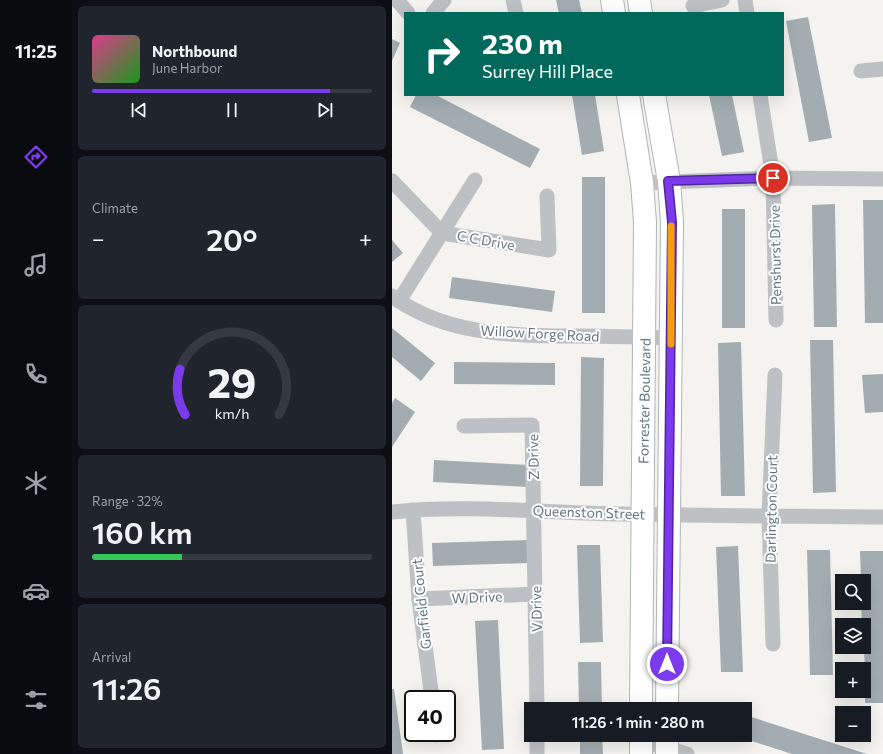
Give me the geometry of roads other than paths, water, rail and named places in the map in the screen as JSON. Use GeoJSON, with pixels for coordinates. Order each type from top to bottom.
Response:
{"type":"FeatureCollection","features":[{"type":"Feature","properties":{"kind":"street"},"geometry":{"type":"LineString","coordinates":[[397,0],[407,12]]}},
{"type":"Feature","properties":{"kind":"street"},"geometry":{"type":"LineString","coordinates":[[434,12],[444,0]]}},
{"type":"Feature","properties":{"kind":"street"},"geometry":{"type":"LineString","coordinates":[[513,0],[516,12]]}},
{"type":"Feature","properties":{"kind":"street"},"geometry":{"type":"LineString","coordinates":[[612,0],[614,12]]}},
{"type":"Feature","properties":{"kind":"street"},"geometry":{"type":"LineString","coordinates":[[639,0],[641,12]]}},
{"type":"Feature","properties":{"kind":"street"},"geometry":{"type":"LineString","coordinates":[[693,6],[722,0]]}},
{"type":"Feature","properties":{"kind":"street"},"geometry":{"type":"LineString","coordinates":[[744,0],[747,12]]}},
{"type":"Feature","properties":{"kind":"street"},"geometry":{"type":"LineString","coordinates":[[861,71],[883,69]]}},
{"type":"Feature","properties":{"kind":"street","name":"Forrester Boulevard"},"geometry":{"type":"LineString","coordinates":[[628,96],[642,183],[645,222],[641,702]]}},
{"type":"Feature","properties":{"kind":"street","name":"Forrester Boulevard"},"geometry":{"type":"LineString","coordinates":[[654,96],[668,181],[672,222],[667,702]]}},
{"type":"Feature","properties":{"kind":"street","name":"Penshurst Drive"},"geometry":{"type":"LineString","coordinates":[[760,96],[773,178],[776,320]]}},
{"type":"Feature","properties":{"kind":"street"},"geometry":{"type":"LineString","coordinates":[[642,183],[773,178],[883,179]]}},
{"type":"Feature","properties":{"kind":"street","name":"C C Drive"},"geometry":{"type":"LineString","coordinates":[[392,180],[442,232],[548,250],[547,196]]}},
{"type":"Feature","properties":{"kind":"street"},"geometry":{"type":"LineString","coordinates":[[396,299],[442,232],[475,180]]}},
{"type":"Feature","properties":{"kind":"street","name":"Willow Forge Road"},"geometry":{"type":"LineString","coordinates":[[396,299],[434,320],[456,327],[487,333],[671,338]]}},
{"type":"Feature","properties":{"kind":"street","name":"Darlington Court"},"geometry":{"type":"LineString","coordinates":[[773,644],[769,516],[775,375]]}},
{"type":"Feature","properties":{"kind":"street","name":"Z Drive"},"geometry":{"type":"LineString","coordinates":[[464,426],[532,425],[534,510]]}},
{"type":"Feature","properties":{"kind":"street","name":"Queenston Street"},"geometry":{"type":"LineString","coordinates":[[392,512],[413,510],[534,510],[642,514],[883,517]]}},
{"type":"Feature","properties":{"kind":"street","name":"Garfield Court"},"geometry":{"type":"LineString","coordinates":[[413,510],[419,599],[431,690]]}},
{"type":"Feature","properties":{"kind":"street","name":"V Drive"},"geometry":{"type":"LineString","coordinates":[[534,510],[537,702]]}},
{"type":"Feature","properties":{"kind":"street","name":"W Drive"},"geometry":{"type":"LineString","coordinates":[[419,599],[536,594]]}},
{"type":"Feature","properties":{"kind":"street"},"geometry":{"type":"LineString","coordinates":[[537,742],[537,754]]}},
{"type":"Feature","properties":{"kind":"street"},"geometry":{"type":"LineString","coordinates":[[641,744],[672,748]]}}]}
